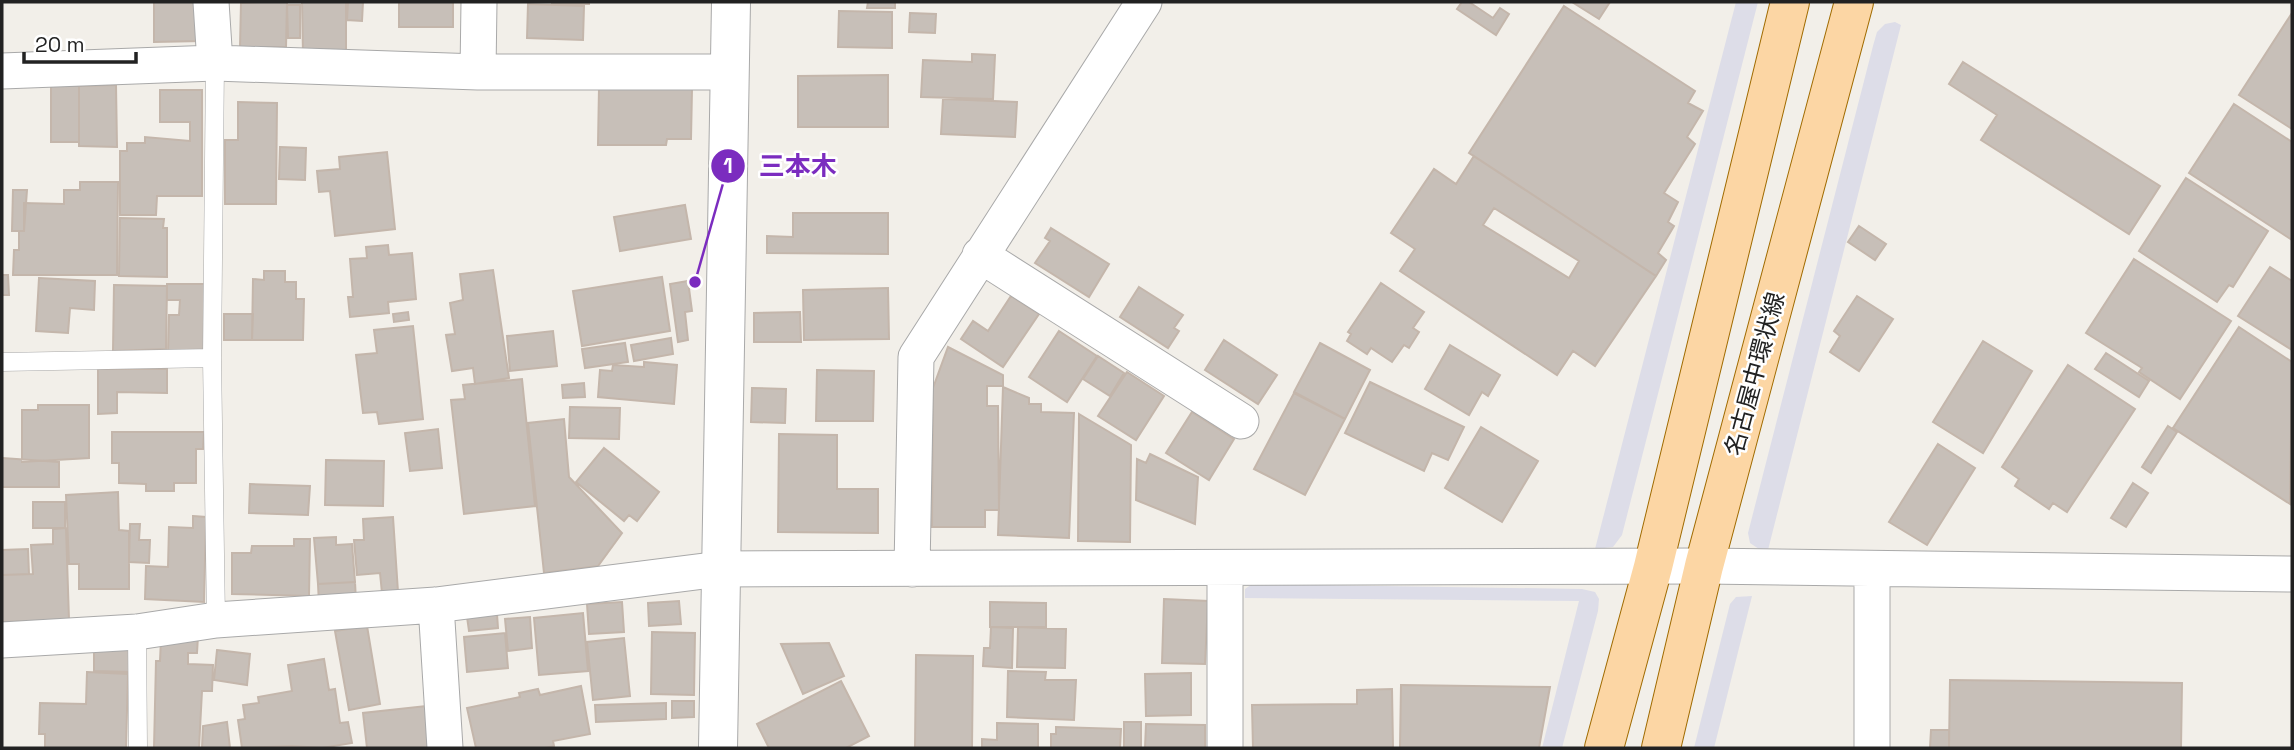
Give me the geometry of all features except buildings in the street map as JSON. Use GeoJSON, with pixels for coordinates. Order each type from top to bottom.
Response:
{"type":"FeatureCollection","features":[{"type":"Feature","properties":{"kind":"main road"},"geometry":{"type":"LineString","coordinates":[[1604,748],[1653,567],[1790,2]]}},
{"type":"Feature","properties":{"kind":"main road","name":"名古屋中環状線"},"geometry":{"type":"LineString","coordinates":[[1661,748],[1704,566],[1854,2]]}},
{"type":"Feature","properties":{"kind":"street"},"geometry":{"type":"LineString","coordinates":[[211,2],[215,63]]}},
{"type":"Feature","properties":{"kind":"street"},"geometry":{"type":"LineString","coordinates":[[478,2],[478,72]]}},
{"type":"Feature","properties":{"kind":"street"},"geometry":{"type":"LineString","coordinates":[[718,748],[731,2]]}},
{"type":"Feature","properties":{"kind":"street"},"geometry":{"type":"LineString","coordinates":[[912,569],[916,357],[1144,2]]}},
{"type":"Feature","properties":{"kind":"street"},"geometry":{"type":"LineString","coordinates":[[2,71],[215,63],[478,72],[730,72]]}},
{"type":"Feature","properties":{"kind":"street"},"geometry":{"type":"LineString","coordinates":[[980,256],[1241,421]]}},
{"type":"Feature","properties":{"kind":"street"},"geometry":{"type":"LineString","coordinates":[[2,640],[137,632],[216,620],[436,605],[720,569],[1704,566],[1872,571],[2292,574]]}},
{"type":"Feature","properties":{"kind":"street"},"geometry":{"type":"LineString","coordinates":[[1225,568],[1225,748]]}},
{"type":"Feature","properties":{"kind":"street"},"geometry":{"type":"LineString","coordinates":[[1872,571],[1872,748]]}},
{"type":"Feature","properties":{"kind":"street"},"geometry":{"type":"LineString","coordinates":[[436,605],[445,748]]}},
{"type":"Feature","properties":{"kind":"lane"},"geometry":{"type":"LineString","coordinates":[[215,63],[212,358],[216,620]]}},
{"type":"Feature","properties":{"kind":"lane"},"geometry":{"type":"LineString","coordinates":[[2,362],[212,358]]}},
{"type":"Feature","properties":{"kind":"lane"},"geometry":{"type":"LineString","coordinates":[[137,632],[138,748]]}},
{"type":"Feature","properties":{"kind":"shaded area"},"geometry":{"type":"Polygon","coordinates":[[[1736,2],[1758,2],[1622,535],[1613,547],[1595,549],[1736,2]]]}},
{"type":"Feature","properties":{"kind":"shaded area"},"geometry":{"type":"Polygon","coordinates":[[[1895,22],[1901,25],[1768,550],[1759,549],[1750,543],[1748,533],[1873,46],[1877,32],[1885,24],[1895,22]]]}},
{"type":"Feature","properties":{"kind":"shaded area"},"geometry":{"type":"Polygon","coordinates":[[[1252,584],[1582,589],[1595,592],[1599,599],[1598,611],[1562,748],[1542,748],[1579,601],[1245,598],[1245,589],[1252,584]]]}},
{"type":"Feature","properties":{"kind":"shaded area"},"geometry":{"type":"Polygon","coordinates":[[[1752,596],[1714,748],[1694,748],[1730,604],[1736,597],[1752,596]]]}},
{"type":"Feature","properties":{"kind":"place","name":"三本木"},"geometry":{"type":"Point","coordinates":[695,282]}}]}
